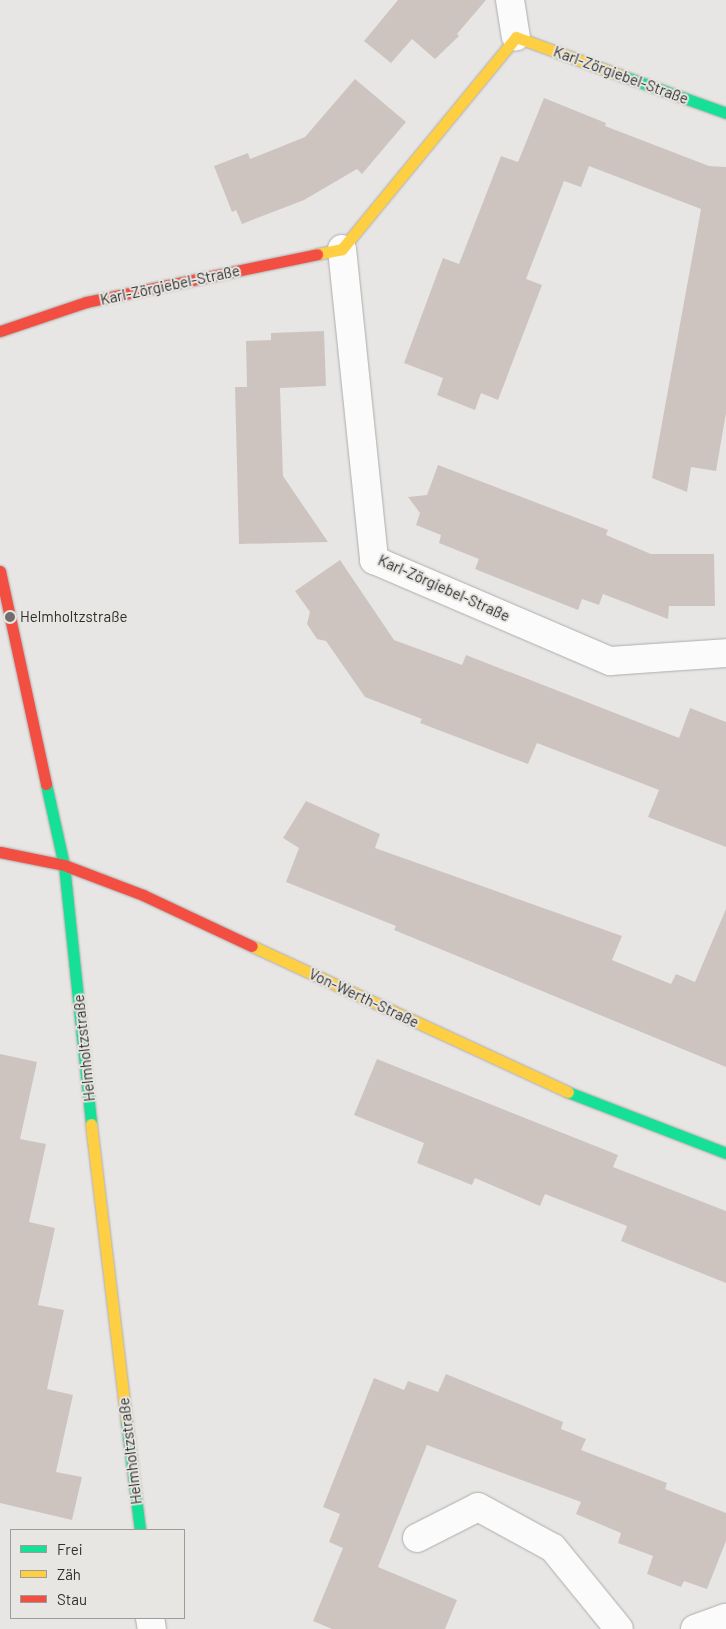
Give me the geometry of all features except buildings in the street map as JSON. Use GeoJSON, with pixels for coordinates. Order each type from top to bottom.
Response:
{"type":"FeatureCollection","features":[{"type":"Feature","properties":{"kind":"street"},"geometry":{"type":"LineString","coordinates":[[342,249],[516,36],[510,0]]}},
{"type":"Feature","properties":{"kind":"street","name":"Karl-Zörgiebel-Straße"},"geometry":{"type":"LineString","coordinates":[[516,36],[726,113]]}},
{"type":"Feature","properties":{"kind":"street","name":"Karl-Zörgiebel-Straße"},"geometry":{"type":"LineString","coordinates":[[0,332],[86,302],[342,249],[374,560],[610,661],[726,653]]}},
{"type":"Feature","properties":{"kind":"street","name":"Helmholtzstraße"},"geometry":{"type":"LineString","coordinates":[[0,571],[64,865],[97,1181],[140,1529]]}},
{"type":"Feature","properties":{"kind":"street","name":"Von-Werth-Straße"},"geometry":{"type":"LineString","coordinates":[[0,852],[64,865],[142,895],[561,1089],[726,1153]]}},
{"type":"Feature","properties":{"kind":"street"},"geometry":{"type":"LineString","coordinates":[[417,1538],[478,1507],[553,1548],[620,1629]]}},
{"type":"Feature","properties":{"kind":"street"},"geometry":{"type":"LineString","coordinates":[[694,1629],[726,1618]]}},
{"type":"Feature","properties":{"kind":"traffic: fast"},"geometry":{"type":"LineString","coordinates":[[620,75],[726,113]]}},
{"type":"Feature","properties":{"kind":"traffic: fast"},"geometry":{"type":"LineString","coordinates":[[46,784],[64,865],[91,1124]]}},
{"type":"Feature","properties":{"kind":"traffic: fast"},"geometry":{"type":"LineString","coordinates":[[568,1092],[726,1153]]}},
{"type":"Feature","properties":{"kind":"traffic: fast"},"geometry":{"type":"LineString","coordinates":[[126,1419],[140,1529]]}},
{"type":"Feature","properties":{"kind":"traffic: slow"},"geometry":{"type":"LineString","coordinates":[[317,254],[342,249],[516,37],[620,75]]}},
{"type":"Feature","properties":{"kind":"traffic: slow"},"geometry":{"type":"LineString","coordinates":[[252,946],[568,1092]]}},
{"type":"Feature","properties":{"kind":"traffic: slow"},"geometry":{"type":"LineString","coordinates":[[91,1124],[126,1419]]}},
{"type":"Feature","properties":{"kind":"traffic: jam"},"geometry":{"type":"LineString","coordinates":[[0,331],[86,302],[317,254]]}},
{"type":"Feature","properties":{"kind":"traffic: jam"},"geometry":{"type":"LineString","coordinates":[[0,571],[46,784]]}},
{"type":"Feature","properties":{"kind":"traffic: jam"},"geometry":{"type":"LineString","coordinates":[[0,852],[64,865],[143,895],[252,946]]}},
{"type":"Feature","properties":{"kind":"place","name":"Helmholtzstraße"},"geometry":{"type":"Point","coordinates":[10,617]}}]}
